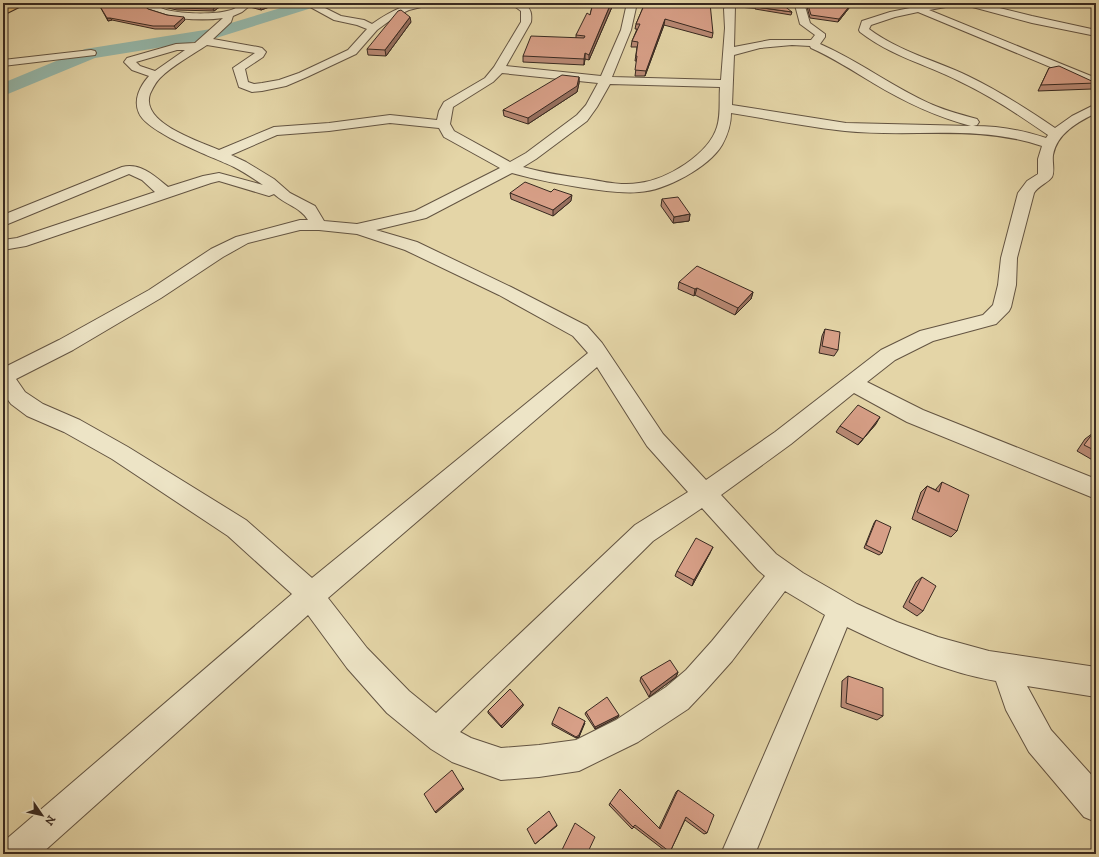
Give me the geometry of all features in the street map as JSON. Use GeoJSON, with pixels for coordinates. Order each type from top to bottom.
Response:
{"type":"FeatureCollection","features":[{"type":"Feature","properties":{"kind":"highway"},"geometry":{"type":"LineString","coordinates":[[3,12],[22,3]]}},
{"type":"Feature","properties":{"kind":"street"},"geometry":{"type":"LineString","coordinates":[[149,3],[148,5],[154,9],[179,14],[212,16],[230,14],[248,3]]}},
{"type":"Feature","properties":{"kind":"street"},"geometry":{"type":"LineString","coordinates":[[308,3],[338,18],[360,22],[372,28]]}},
{"type":"Feature","properties":{"kind":"street"},"geometry":{"type":"LineString","coordinates":[[156,75],[136,68],[130,62],[131,60],[176,47],[202,43],[258,50],[261,52],[259,55],[239,68],[243,84],[252,88],[282,83],[352,52],[372,28],[400,10],[426,3]]}},
{"type":"Feature","properties":{"kind":"street"},"geometry":{"type":"LineString","coordinates":[[515,3],[524,8],[528,15],[526,22],[499,69],[489,80],[448,105],[445,111],[444,125],[449,134],[510,168],[538,176],[610,188],[640,188],[661,182],[688,168],[704,157],[716,144],[724,126],[730,28],[729,9],[731,3],[754,5],[792,3]]}},
{"type":"Feature","properties":{"kind":"street"},"geometry":{"type":"LineString","coordinates":[[357,229],[420,215],[531,156],[582,118],[591,107],[606,80],[626,30],[632,3]]}},
{"type":"Feature","properties":{"kind":"street"},"geometry":{"type":"LineString","coordinates":[[728,53],[751,45],[787,42],[814,43],[820,37],[820,34],[805,24],[799,3]]}},
{"type":"Feature","properties":{"kind":"street"},"geometry":{"type":"LineString","coordinates":[[901,3],[916,7],[1096,82]]}},
{"type":"Feature","properties":{"kind":"street"},"geometry":{"type":"LineString","coordinates":[[954,3],[916,7],[866,23],[864,30],[880,42],[901,53],[963,78],[1004,99],[1052,139]]}},
{"type":"Feature","properties":{"kind":"street"},"geometry":{"type":"LineString","coordinates":[[968,3],[1005,14],[1035,19],[1096,34]]}},
{"type":"Feature","properties":{"kind":"street"},"geometry":{"type":"LineString","coordinates":[[230,14],[227,20],[202,43],[156,75],[148,84],[142,100],[145,113],[163,130],[241,165],[269,182],[285,196]]}},
{"type":"Feature","properties":{"kind":"street"},"geometry":{"type":"LineString","coordinates":[[814,43],[814,46],[838,56],[878,81],[929,108],[994,130],[1052,139]]}},
{"type":"Feature","properties":{"kind":"street"},"geometry":{"type":"LineString","coordinates":[[3,64],[91,53]]}},
{"type":"Feature","properties":{"kind":"street"},"geometry":{"type":"LineString","coordinates":[[499,69],[606,80],[726,84]]}},
{"type":"Feature","properties":{"kind":"street"},"geometry":{"type":"LineString","coordinates":[[726,108],[846,127],[994,130]]}},
{"type":"Feature","properties":{"kind":"street"},"geometry":{"type":"LineString","coordinates":[[437,734],[644,533],[704,494],[783,438],[893,352],[927,336],[989,320],[1002,306],[1007,285],[1008,258],[1026,193],[1032,184],[1045,176],[1045,163],[1052,139],[1083,114],[1096,108]]}},
{"type":"Feature","properties":{"kind":"street"},"geometry":{"type":"LineString","coordinates":[[220,155],[274,132],[390,119],[444,125]]}},
{"type":"Feature","properties":{"kind":"street"},"geometry":{"type":"LineString","coordinates":[[3,221],[127,170],[136,170],[164,192]]}},
{"type":"Feature","properties":{"kind":"street"},"geometry":{"type":"LineString","coordinates":[[3,245],[20,242],[194,182],[219,177],[285,196],[309,208],[319,225]]}},
{"type":"Feature","properties":{"kind":"street"},"geometry":{"type":"LineString","coordinates":[[782,574],[722,651],[678,698],[627,731],[579,755],[539,762],[502,764],[463,751],[437,734],[398,702],[357,658],[302,586],[238,528],[120,453],[72,426],[35,410],[18,398],[3,377],[66,345],[155,294],[217,253],[242,240],[300,225],[319,225],[357,229],[411,246],[505,291],[580,331],[599,355],[655,440],[767,562],[782,574],[821,599],[892,634],[938,651],[989,665],[1096,682]]}},
{"type":"Feature","properties":{"kind":"street"},"geometry":{"type":"LineString","coordinates":[[15,854],[310,596],[599,355]]}},
{"type":"Feature","properties":{"kind":"street"},"geometry":{"type":"LineString","coordinates":[[853,384],[915,416],[1096,489]]}},
{"type":"Feature","properties":{"kind":"street"},"geometry":{"type":"LineString","coordinates":[[738,854],[840,609]]}},
{"type":"Feature","properties":{"kind":"street"},"geometry":{"type":"LineString","coordinates":[[1011,668],[1011,683],[1017,699],[1040,740],[1096,805]]}},
{"type":"Feature","properties":{"kind":"building"},"geometry":{"type":"Polygon","coordinates":[[[98,3],[141,3],[148,9],[167,15],[184,17],[174,26],[153,26],[107,18],[98,3]]]}},
{"type":"Feature","properties":{"kind":"building"},"geometry":{"type":"Polygon","coordinates":[[[158,3],[221,3],[213,9],[176,8],[158,3]]]}},
{"type":"Feature","properties":{"kind":"building"},"geometry":{"type":"Polygon","coordinates":[[[272,3],[260,7],[250,4],[272,3]]]}},
{"type":"Feature","properties":{"kind":"building"},"geometry":{"type":"Polygon","coordinates":[[[593,3],[611,3],[589,55],[585,53],[584,59],[523,56],[531,36],[584,38],[585,36],[576,35],[587,13],[590,15],[593,3]]]}},
{"type":"Feature","properties":{"kind":"building"},"geometry":{"type":"Polygon","coordinates":[[[645,3],[710,3],[713,33],[665,19],[646,71],[635,70],[638,42],[632,41],[640,24],[636,24],[645,3]]]}},
{"type":"Feature","properties":{"kind":"building"},"geometry":{"type":"Polygon","coordinates":[[[810,3],[852,3],[839,19],[811,15],[808,5],[810,3]]]}},
{"type":"Feature","properties":{"kind":"building"},"geometry":{"type":"Polygon","coordinates":[[[783,5],[792,12],[756,7],[783,5]]]}},
{"type":"Feature","properties":{"kind":"building"},"geometry":{"type":"Polygon","coordinates":[[[401,10],[410,17],[385,50],[367,49],[398,11],[401,10]]]}},
{"type":"Feature","properties":{"kind":"building"},"geometry":{"type":"Polygon","coordinates":[[[1059,66],[1096,83],[1041,85],[1049,68],[1059,66]]]}},
{"type":"Feature","properties":{"kind":"building"},"geometry":{"type":"Polygon","coordinates":[[[562,75],[579,77],[577,86],[528,118],[503,110],[562,75]]]}},
{"type":"Feature","properties":{"kind":"building"},"geometry":{"type":"Polygon","coordinates":[[[525,182],[551,192],[554,189],[572,195],[553,210],[510,193],[525,182]]]}},
{"type":"Feature","properties":{"kind":"building"},"geometry":{"type":"Polygon","coordinates":[[[678,197],[690,214],[674,217],[662,199],[678,197]]]}},
{"type":"Feature","properties":{"kind":"building"},"geometry":{"type":"Polygon","coordinates":[[[697,266],[753,292],[738,308],[697,288],[695,289],[679,282],[697,266]]]}},
{"type":"Feature","properties":{"kind":"building"},"geometry":{"type":"Polygon","coordinates":[[[825,329],[840,332],[838,350],[822,346],[825,329]]]}},
{"type":"Feature","properties":{"kind":"building"},"geometry":{"type":"Polygon","coordinates":[[[858,405],[880,417],[863,439],[840,426],[858,405]]]}},
{"type":"Feature","properties":{"kind":"building"},"geometry":{"type":"Polygon","coordinates":[[[1093,433],[1096,434],[1096,451],[1084,445],[1093,433]]]}},
{"type":"Feature","properties":{"kind":"building"},"geometry":{"type":"Polygon","coordinates":[[[942,482],[969,495],[957,531],[917,512],[927,486],[939,492],[942,482]]]}},
{"type":"Feature","properties":{"kind":"building"},"geometry":{"type":"Polygon","coordinates":[[[876,520],[891,527],[882,553],[866,545],[876,520]]]}},
{"type":"Feature","properties":{"kind":"building"},"geometry":{"type":"Polygon","coordinates":[[[696,538],[713,547],[694,580],[677,571],[696,538]]]}},
{"type":"Feature","properties":{"kind":"building"},"geometry":{"type":"Polygon","coordinates":[[[922,577],[936,586],[923,611],[909,602],[922,577]]]}},
{"type":"Feature","properties":{"kind":"building"},"geometry":{"type":"Polygon","coordinates":[[[670,660],[678,672],[651,692],[641,677],[670,660]]]}},
{"type":"Feature","properties":{"kind":"building"},"geometry":{"type":"Polygon","coordinates":[[[848,676],[883,688],[883,716],[846,703],[848,676]]]}},
{"type":"Feature","properties":{"kind":"building"},"geometry":{"type":"Polygon","coordinates":[[[510,689],[523,704],[501,726],[488,711],[510,689]]]}},
{"type":"Feature","properties":{"kind":"building"},"geometry":{"type":"Polygon","coordinates":[[[607,697],[619,715],[595,727],[586,712],[607,697]]]}},
{"type":"Feature","properties":{"kind":"building"},"geometry":{"type":"Polygon","coordinates":[[[559,707],[585,721],[579,735],[576,737],[552,723],[559,707]]]}},
{"type":"Feature","properties":{"kind":"building"},"geometry":{"type":"Polygon","coordinates":[[[452,770],[463,788],[435,812],[424,794],[452,770]]]}},
{"type":"Feature","properties":{"kind":"building"},"geometry":{"type":"Polygon","coordinates":[[[620,789],[660,829],[678,790],[714,815],[707,833],[686,817],[670,852],[635,825],[633,827],[610,803],[620,789]]]}},
{"type":"Feature","properties":{"kind":"building"},"geometry":{"type":"Polygon","coordinates":[[[549,811],[557,825],[535,844],[527,829],[549,811]]]}},
{"type":"Feature","properties":{"kind":"building"},"geometry":{"type":"Polygon","coordinates":[[[575,823],[595,837],[587,854],[560,854],[575,823]]]}},
{"type":"Feature","properties":{"kind":"building"},"geometry":{"type":"Polygon","coordinates":[[[435,850],[437,854],[431,854],[435,850]]]}},
{"type":"Feature","properties":{"kind":"waterway"},"geometry":{"type":"LineString","coordinates":[[3,90],[91,53],[213,34],[313,3]]}}]}
